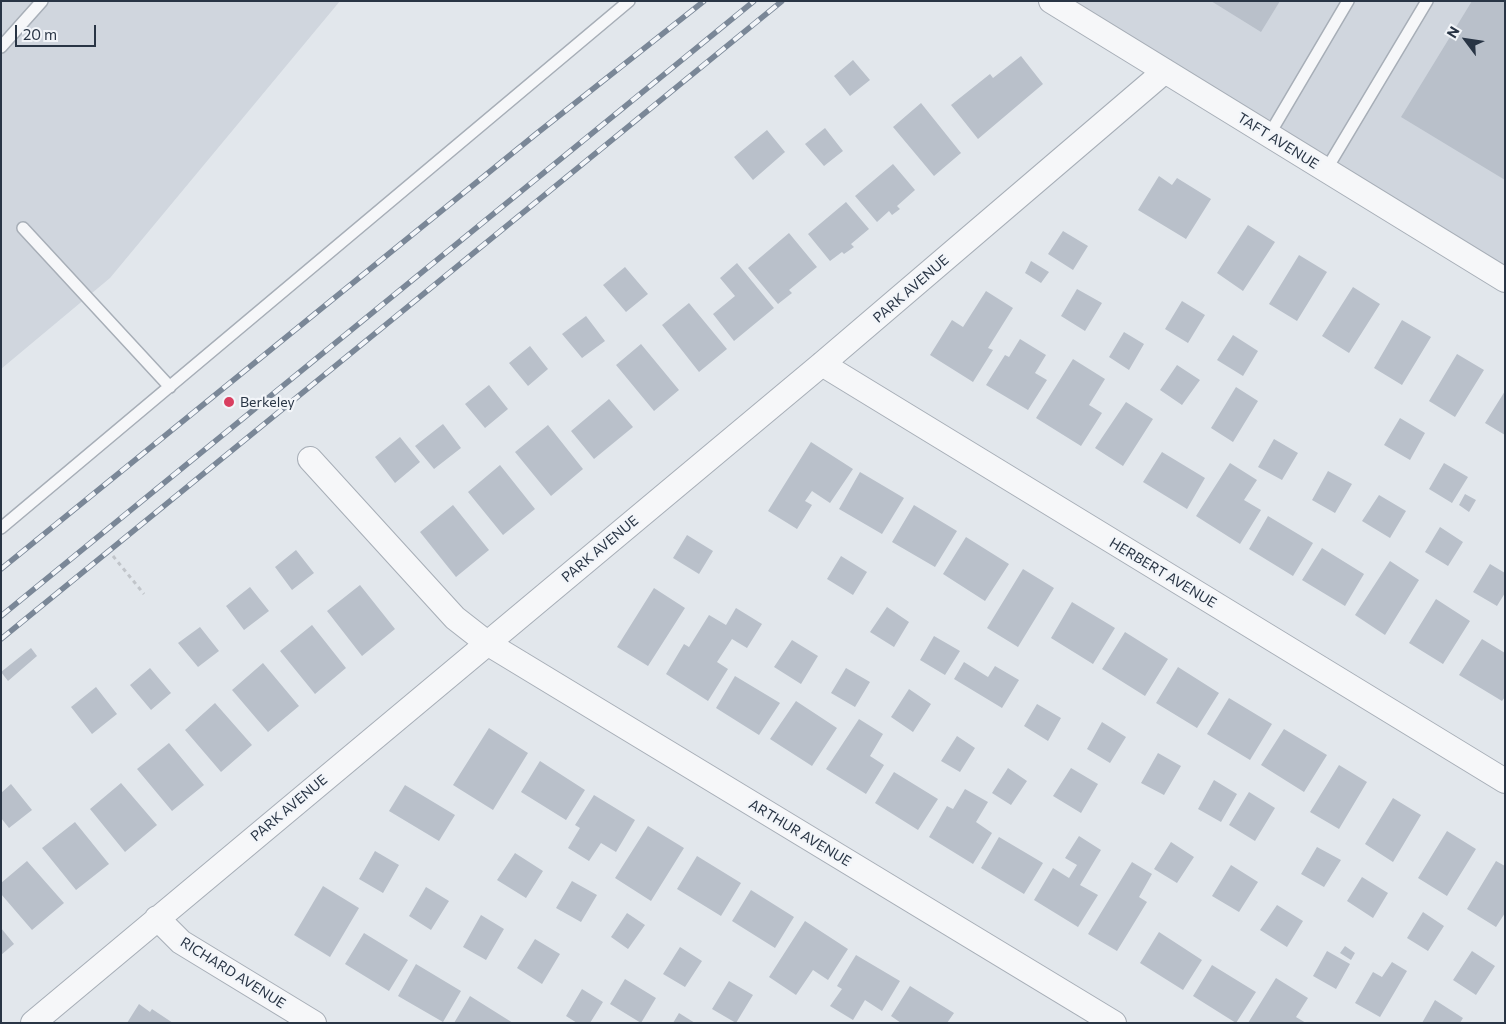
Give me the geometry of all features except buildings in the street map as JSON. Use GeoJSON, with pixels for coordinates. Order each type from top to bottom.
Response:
{"type":"FeatureCollection","features":[{"type":"Feature","properties":{"kind":"street","name":"TAFT AVENUE"},"geometry":{"type":"LineString","coordinates":[[1051,1],[1505,280]]}},
{"type":"Feature","properties":{"kind":"street","name":"PARK AVENUE"},"geometry":{"type":"LineString","coordinates":[[33,1023],[822,364],[1165,71]]}},
{"type":"Feature","properties":{"kind":"street","name":"HERBERT AVENUE"},"geometry":{"type":"LineString","coordinates":[[822,364],[1505,781]]}},
{"type":"Feature","properties":{"kind":"street","name":"ARTHUR AVENUE"},"geometry":{"type":"LineString","coordinates":[[310,459],[455,618],[487,643],[1114,1023]]}},
{"type":"Feature","properties":{"kind":"street","name":"RICHARD AVENUE"},"geometry":{"type":"LineString","coordinates":[[157,918],[181,942],[314,1023]]}},
{"type":"Feature","properties":{"kind":"lane"},"geometry":{"type":"LineString","coordinates":[[1,47],[42,1]]}},
{"type":"Feature","properties":{"kind":"lane"},"geometry":{"type":"LineString","coordinates":[[1,528],[628,1]]}},
{"type":"Feature","properties":{"kind":"lane"},"geometry":{"type":"LineString","coordinates":[[1269,135],[1348,1]]}},
{"type":"Feature","properties":{"kind":"lane"},"geometry":{"type":"LineString","coordinates":[[1326,170],[1427,1]]}},
{"type":"Feature","properties":{"kind":"lane"},"geometry":{"type":"LineString","coordinates":[[22,228],[170,387]]}},
{"type":"Feature","properties":{"kind":"path"},"geometry":{"type":"LineString","coordinates":[[113,556],[144,594]]}},
{"type":"Feature","properties":{"kind":"shaded area"},"geometry":{"type":"Polygon","coordinates":[[[1,1],[340,1],[110,278],[1,369],[1,1]]]}},
{"type":"Feature","properties":{"kind":"shaded area"},"geometry":{"type":"Polygon","coordinates":[[[1069,1],[1505,1],[1505,269],[1069,1]]]}},
{"type":"Feature","properties":{"kind":"railway"},"geometry":{"type":"LineString","coordinates":[[1,569],[536,134],[704,1]]}},
{"type":"Feature","properties":{"kind":"railway"},"geometry":{"type":"LineString","coordinates":[[1,616],[754,1]]}},
{"type":"Feature","properties":{"kind":"railway"},"geometry":{"type":"LineString","coordinates":[[1,639],[782,1]]}},
{"type":"Feature","properties":{"kind":"place","name":"Berkeley"},"geometry":{"type":"Point","coordinates":[229,402]}}]}
